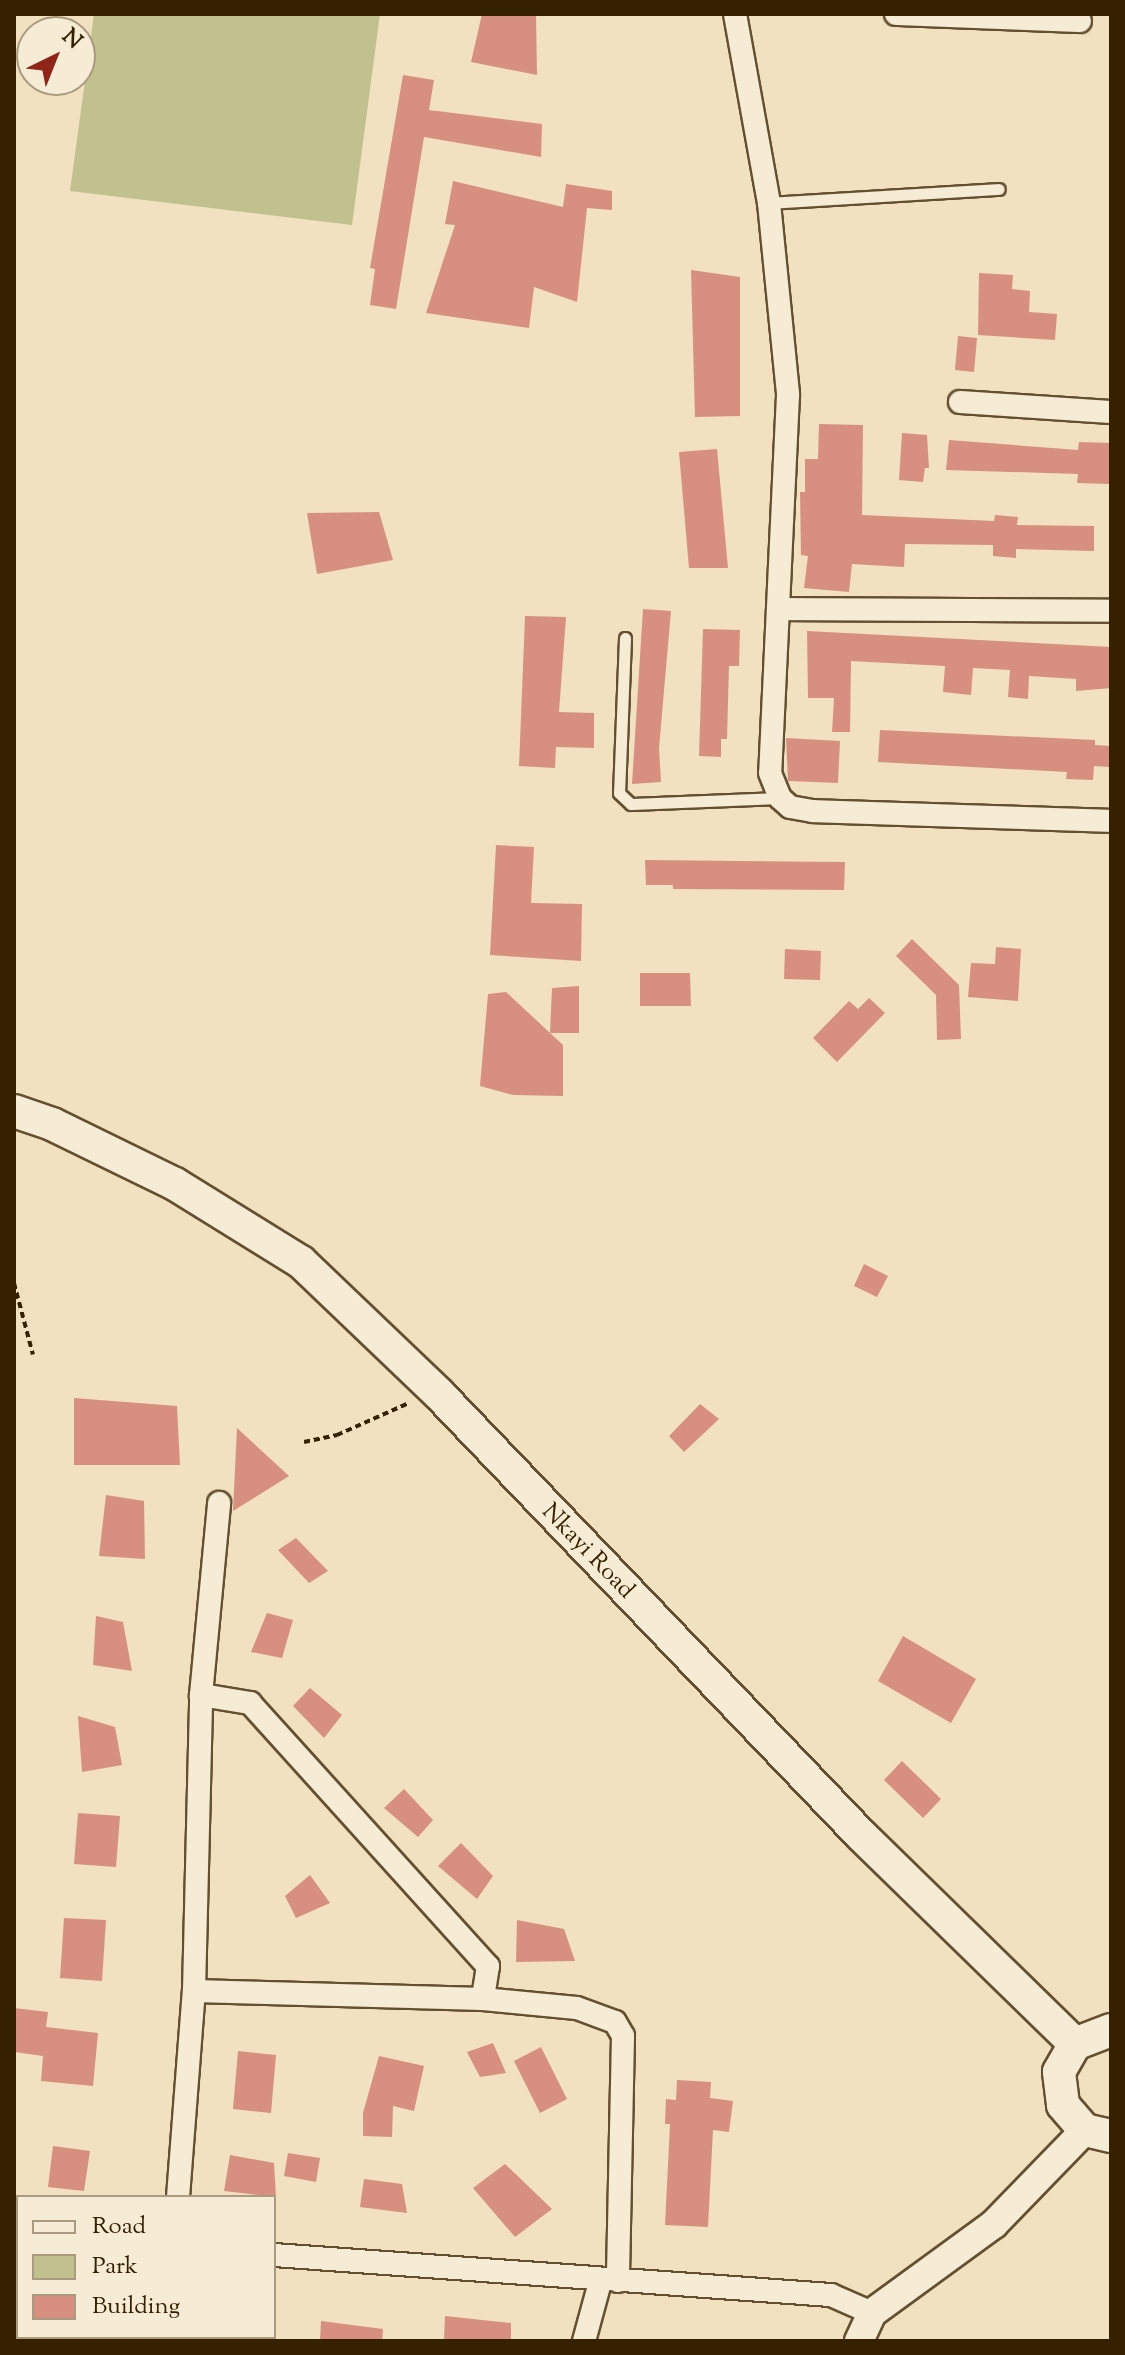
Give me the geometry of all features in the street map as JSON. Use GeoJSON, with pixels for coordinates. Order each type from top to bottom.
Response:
{"type":"FeatureCollection","features":[{"type":"Feature","properties":{"kind":"main road","name":"Nkayi Road"},"geometry":{"type":"LineString","coordinates":[[14,1111],[52,1124],[218,1206],[301,1262],[438,1393],[861,1835],[1075,2044]]}},
{"type":"Feature","properties":{"kind":"main road"},"geometry":{"type":"LineString","coordinates":[[1098,2133],[1063,2105],[1059,2072],[1075,2044],[1111,2030]]}},
{"type":"Feature","properties":{"kind":"street"},"geometry":{"type":"LineString","coordinates":[[735,14],[769,203],[788,395],[770,773],[780,798],[790,807],[813,811],[1111,821]]}},
{"type":"Feature","properties":{"kind":"street"},"geometry":{"type":"LineString","coordinates":[[896,14],[1080,21]]}},
{"type":"Feature","properties":{"kind":"street"},"geometry":{"type":"LineString","coordinates":[[960,402],[1111,412]]}},
{"type":"Feature","properties":{"kind":"street"},"geometry":{"type":"LineString","coordinates":[[779,609],[1111,611]]}},
{"type":"Feature","properties":{"kind":"street"},"geometry":{"type":"LineString","coordinates":[[178,2195],[194,1991],[201,1695],[219,1503]]}},
{"type":"Feature","properties":{"kind":"street"},"geometry":{"type":"LineString","coordinates":[[201,1695],[250,1703],[488,1966],[483,1999]]}},
{"type":"Feature","properties":{"kind":"street"},"geometry":{"type":"LineString","coordinates":[[194,1991],[483,1999],[597,2012],[615,2022],[623,2036],[609,2282],[584,2341]]}},
{"type":"Feature","properties":{"kind":"street"},"geometry":{"type":"LineString","coordinates":[[859,2341],[872,2313],[994,2224],[1098,2133]]}},
{"type":"Feature","properties":{"kind":"street"},"geometry":{"type":"LineString","coordinates":[[276,2255],[609,2282],[831,2295],[872,2313]]}},
{"type":"Feature","properties":{"kind":"lane"},"geometry":{"type":"LineString","coordinates":[[769,203],[999,189]]}},
{"type":"Feature","properties":{"kind":"lane"},"geometry":{"type":"LineString","coordinates":[[625,638],[619,793],[631,804],[780,798]]}},
{"type":"Feature","properties":{"kind":"path"},"geometry":{"type":"LineString","coordinates":[[14,1283],[33,1355]]}},
{"type":"Feature","properties":{"kind":"path"},"geometry":{"type":"LineString","coordinates":[[304,1442],[337,1435],[374,1415],[438,1393]]}},
{"type":"Feature","properties":{"kind":"green space"},"geometry":{"type":"Polygon","coordinates":[[[380,14],[352,225],[70,191],[83,96],[96,96],[94,16],[380,14]]]}},
{"type":"Feature","properties":{"kind":"building"},"geometry":{"type":"Polygon","coordinates":[[[482,14],[536,14],[537,75],[471,62],[482,14]]]}},
{"type":"Feature","properties":{"kind":"building"},"geometry":{"type":"Polygon","coordinates":[[[403,75],[434,80],[429,110],[542,124],[541,157],[424,137],[396,309],[370,305],[375,269],[370,268],[403,75]]]}},
{"type":"Feature","properties":{"kind":"building"},"geometry":{"type":"Polygon","coordinates":[[[453,181],[563,207],[566,184],[612,191],[612,210],[587,208],[577,302],[534,287],[529,328],[426,313],[455,225],[445,224],[453,181]]]}},
{"type":"Feature","properties":{"kind":"building"},"geometry":{"type":"Polygon","coordinates":[[[691,270],[740,277],[740,416],[695,417],[691,270]]]}},
{"type":"Feature","properties":{"kind":"building"},"geometry":{"type":"Polygon","coordinates":[[[979,273],[1013,275],[1012,289],[1030,291],[1029,312],[1057,314],[1055,340],[978,335],[979,273]]]}},
{"type":"Feature","properties":{"kind":"building"},"geometry":{"type":"Polygon","coordinates":[[[958,336],[977,338],[974,372],[955,370],[958,336]]]}},
{"type":"Feature","properties":{"kind":"building"},"geometry":{"type":"Polygon","coordinates":[[[819,424],[863,425],[862,515],[994,521],[995,515],[1018,517],[1017,525],[1094,526],[1094,551],[1016,549],[1016,558],[993,556],[993,545],[905,544],[904,567],[852,564],[849,592],[804,588],[808,556],[801,555],[800,492],[805,492],[805,459],[818,459],[819,424]]]}},
{"type":"Feature","properties":{"kind":"building"},"geometry":{"type":"Polygon","coordinates":[[[902,433],[927,435],[929,468],[925,468],[923,482],[899,480],[902,433]]]}},
{"type":"Feature","properties":{"kind":"building"},"geometry":{"type":"Polygon","coordinates":[[[949,440],[1078,450],[1079,442],[1111,443],[1110,484],[1077,483],[1078,474],[946,470],[949,440]]]}},
{"type":"Feature","properties":{"kind":"building"},"geometry":{"type":"Polygon","coordinates":[[[717,449],[728,568],[689,568],[679,452],[717,449]]]}},
{"type":"Feature","properties":{"kind":"building"},"geometry":{"type":"Polygon","coordinates":[[[379,512],[393,560],[317,574],[307,513],[379,512]]]}},
{"type":"Feature","properties":{"kind":"building"},"geometry":{"type":"Polygon","coordinates":[[[643,609],[671,611],[659,748],[661,782],[632,784],[643,609]]]}},
{"type":"Feature","properties":{"kind":"building"},"geometry":{"type":"Polygon","coordinates":[[[525,616],[566,617],[559,712],[594,713],[594,748],[556,747],[555,768],[519,766],[525,616]]]}},
{"type":"Feature","properties":{"kind":"building"},"geometry":{"type":"Polygon","coordinates":[[[703,629],[740,630],[739,666],[729,666],[727,739],[721,739],[721,757],[699,756],[703,629]]]}},
{"type":"Feature","properties":{"kind":"building"},"geometry":{"type":"Polygon","coordinates":[[[807,631],[1111,647],[1111,688],[1076,691],[1076,679],[1029,676],[1028,699],[1008,697],[1010,670],[973,668],[971,695],[943,692],[945,666],[851,661],[850,732],[832,732],[834,698],[808,698],[807,631]]]}},
{"type":"Feature","properties":{"kind":"building"},"geometry":{"type":"Polygon","coordinates":[[[880,730],[1095,740],[1095,745],[1110,746],[1109,767],[1094,766],[1093,780],[1066,779],[1067,772],[878,762],[880,730]]]}},
{"type":"Feature","properties":{"kind":"building"},"geometry":{"type":"Polygon","coordinates":[[[786,738],[840,741],[838,783],[788,781],[786,738]]]}},
{"type":"Feature","properties":{"kind":"building"},"geometry":{"type":"Polygon","coordinates":[[[496,845],[534,847],[531,903],[582,904],[581,961],[490,955],[496,845]]]}},
{"type":"Feature","properties":{"kind":"building"},"geometry":{"type":"Polygon","coordinates":[[[645,860],[845,862],[844,890],[673,889],[673,885],[646,885],[645,860]]]}},
{"type":"Feature","properties":{"kind":"building"},"geometry":{"type":"Polygon","coordinates":[[[912,939],[959,985],[961,1039],[937,1040],[936,995],[896,956],[912,939]]]}},
{"type":"Feature","properties":{"kind":"building"},"geometry":{"type":"Polygon","coordinates":[[[996,947],[1021,949],[1018,1001],[968,997],[971,963],[995,964],[996,947]]]}},
{"type":"Feature","properties":{"kind":"building"},"geometry":{"type":"Polygon","coordinates":[[[785,949],[821,951],[820,980],[784,979],[785,949]]]}},
{"type":"Feature","properties":{"kind":"building"},"geometry":{"type":"Polygon","coordinates":[[[640,973],[690,973],[691,1006],[640,1006],[640,973]]]}},
{"type":"Feature","properties":{"kind":"building"},"geometry":{"type":"Polygon","coordinates":[[[579,986],[579,1033],[550,1033],[552,988],[579,986]]]}},
{"type":"Feature","properties":{"kind":"building"},"geometry":{"type":"Polygon","coordinates":[[[506,992],[563,1045],[563,1096],[513,1095],[480,1086],[488,994],[506,992]]]}},
{"type":"Feature","properties":{"kind":"building"},"geometry":{"type":"Polygon","coordinates":[[[869,998],[885,1013],[837,1062],[813,1038],[849,1001],[858,1009],[869,998]]]}},
{"type":"Feature","properties":{"kind":"building"},"geometry":{"type":"Polygon","coordinates":[[[864,1264],[888,1276],[877,1297],[854,1286],[864,1264]]]}},
{"type":"Feature","properties":{"kind":"building"},"geometry":{"type":"Polygon","coordinates":[[[74,1398],[177,1406],[180,1465],[74,1465],[74,1398]]]}},
{"type":"Feature","properties":{"kind":"building"},"geometry":{"type":"Polygon","coordinates":[[[700,1404],[719,1419],[684,1452],[669,1436],[700,1404]]]}},
{"type":"Feature","properties":{"kind":"building"},"geometry":{"type":"Polygon","coordinates":[[[237,1428],[289,1476],[233,1511],[237,1428]]]}},
{"type":"Feature","properties":{"kind":"building"},"geometry":{"type":"Polygon","coordinates":[[[106,1495],[144,1501],[145,1559],[99,1556],[106,1495]]]}},
{"type":"Feature","properties":{"kind":"building"},"geometry":{"type":"Polygon","coordinates":[[[296,1538],[328,1571],[309,1583],[278,1550],[296,1538]]]}},
{"type":"Feature","properties":{"kind":"building"},"geometry":{"type":"Polygon","coordinates":[[[267,1613],[293,1620],[282,1658],[251,1652],[267,1613]]]}},
{"type":"Feature","properties":{"kind":"building"},"geometry":{"type":"Polygon","coordinates":[[[96,1616],[123,1622],[132,1671],[93,1665],[96,1616]]]}},
{"type":"Feature","properties":{"kind":"building"},"geometry":{"type":"Polygon","coordinates":[[[903,1636],[976,1679],[951,1723],[878,1681],[903,1636]]]}},
{"type":"Feature","properties":{"kind":"building"},"geometry":{"type":"Polygon","coordinates":[[[310,1688],[342,1715],[324,1738],[293,1706],[310,1688]]]}},
{"type":"Feature","properties":{"kind":"building"},"geometry":{"type":"Polygon","coordinates":[[[78,1716],[115,1727],[122,1765],[82,1772],[78,1716]]]}},
{"type":"Feature","properties":{"kind":"building"},"geometry":{"type":"Polygon","coordinates":[[[902,1761],[941,1799],[923,1818],[884,1780],[902,1761]]]}},
{"type":"Feature","properties":{"kind":"building"},"geometry":{"type":"Polygon","coordinates":[[[404,1789],[433,1820],[418,1837],[384,1808],[404,1789]]]}},
{"type":"Feature","properties":{"kind":"building"},"geometry":{"type":"Polygon","coordinates":[[[78,1813],[120,1816],[116,1867],[74,1864],[78,1813]]]}},
{"type":"Feature","properties":{"kind":"building"},"geometry":{"type":"Polygon","coordinates":[[[461,1843],[493,1876],[477,1899],[438,1866],[461,1843]]]}},
{"type":"Feature","properties":{"kind":"building"},"geometry":{"type":"Polygon","coordinates":[[[310,1875],[330,1903],[296,1918],[285,1896],[310,1875]]]}},
{"type":"Feature","properties":{"kind":"building"},"geometry":{"type":"Polygon","coordinates":[[[64,1918],[106,1920],[102,1981],[60,1978],[64,1918]]]}},
{"type":"Feature","properties":{"kind":"building"},"geometry":{"type":"Polygon","coordinates":[[[517,1920],[564,1929],[575,1961],[516,1962],[517,1920]]]}},
{"type":"Feature","properties":{"kind":"building"},"geometry":{"type":"Polygon","coordinates":[[[14,2008],[48,2012],[46,2027],[98,2033],[93,2086],[41,2081],[43,2056],[14,2052],[14,2008]]]}},
{"type":"Feature","properties":{"kind":"building"},"geometry":{"type":"Polygon","coordinates":[[[493,2043],[506,2073],[480,2077],[467,2052],[493,2043]]]}},
{"type":"Feature","properties":{"kind":"building"},"geometry":{"type":"Polygon","coordinates":[[[541,2047],[567,2099],[540,2113],[514,2061],[541,2047]]]}},
{"type":"Feature","properties":{"kind":"building"},"geometry":{"type":"Polygon","coordinates":[[[238,2051],[276,2055],[271,2113],[233,2109],[238,2051]]]}},
{"type":"Feature","properties":{"kind":"building"},"geometry":{"type":"Polygon","coordinates":[[[379,2056],[424,2066],[414,2111],[393,2106],[392,2137],[363,2136],[363,2113],[379,2056]]]}},
{"type":"Feature","properties":{"kind":"building"},"geometry":{"type":"Polygon","coordinates":[[[677,2080],[711,2082],[710,2098],[733,2101],[729,2132],[713,2130],[708,2227],[665,2225],[670,2124],[665,2124],[666,2099],[676,2100],[677,2080]]]}},
{"type":"Feature","properties":{"kind":"building"},"geometry":{"type":"Polygon","coordinates":[[[53,2146],[90,2151],[84,2191],[48,2187],[53,2146]]]}},
{"type":"Feature","properties":{"kind":"building"},"geometry":{"type":"Polygon","coordinates":[[[288,2153],[320,2158],[316,2182],[284,2176],[288,2153]]]}},
{"type":"Feature","properties":{"kind":"building"},"geometry":{"type":"Polygon","coordinates":[[[230,2155],[274,2163],[276,2195],[224,2191],[230,2155]]]}},
{"type":"Feature","properties":{"kind":"building"},"geometry":{"type":"Polygon","coordinates":[[[505,2164],[552,2209],[515,2237],[473,2188],[505,2164]]]}},
{"type":"Feature","properties":{"kind":"building"},"geometry":{"type":"Polygon","coordinates":[[[364,2179],[402,2184],[407,2213],[360,2207],[364,2179]]]}},
{"type":"Feature","properties":{"kind":"building"},"geometry":{"type":"Polygon","coordinates":[[[445,2316],[511,2323],[511,2341],[444,2341],[445,2316]]]}},
{"type":"Feature","properties":{"kind":"building"},"geometry":{"type":"Polygon","coordinates":[[[321,2321],[383,2329],[382,2341],[320,2341],[321,2321]]]}}]}
